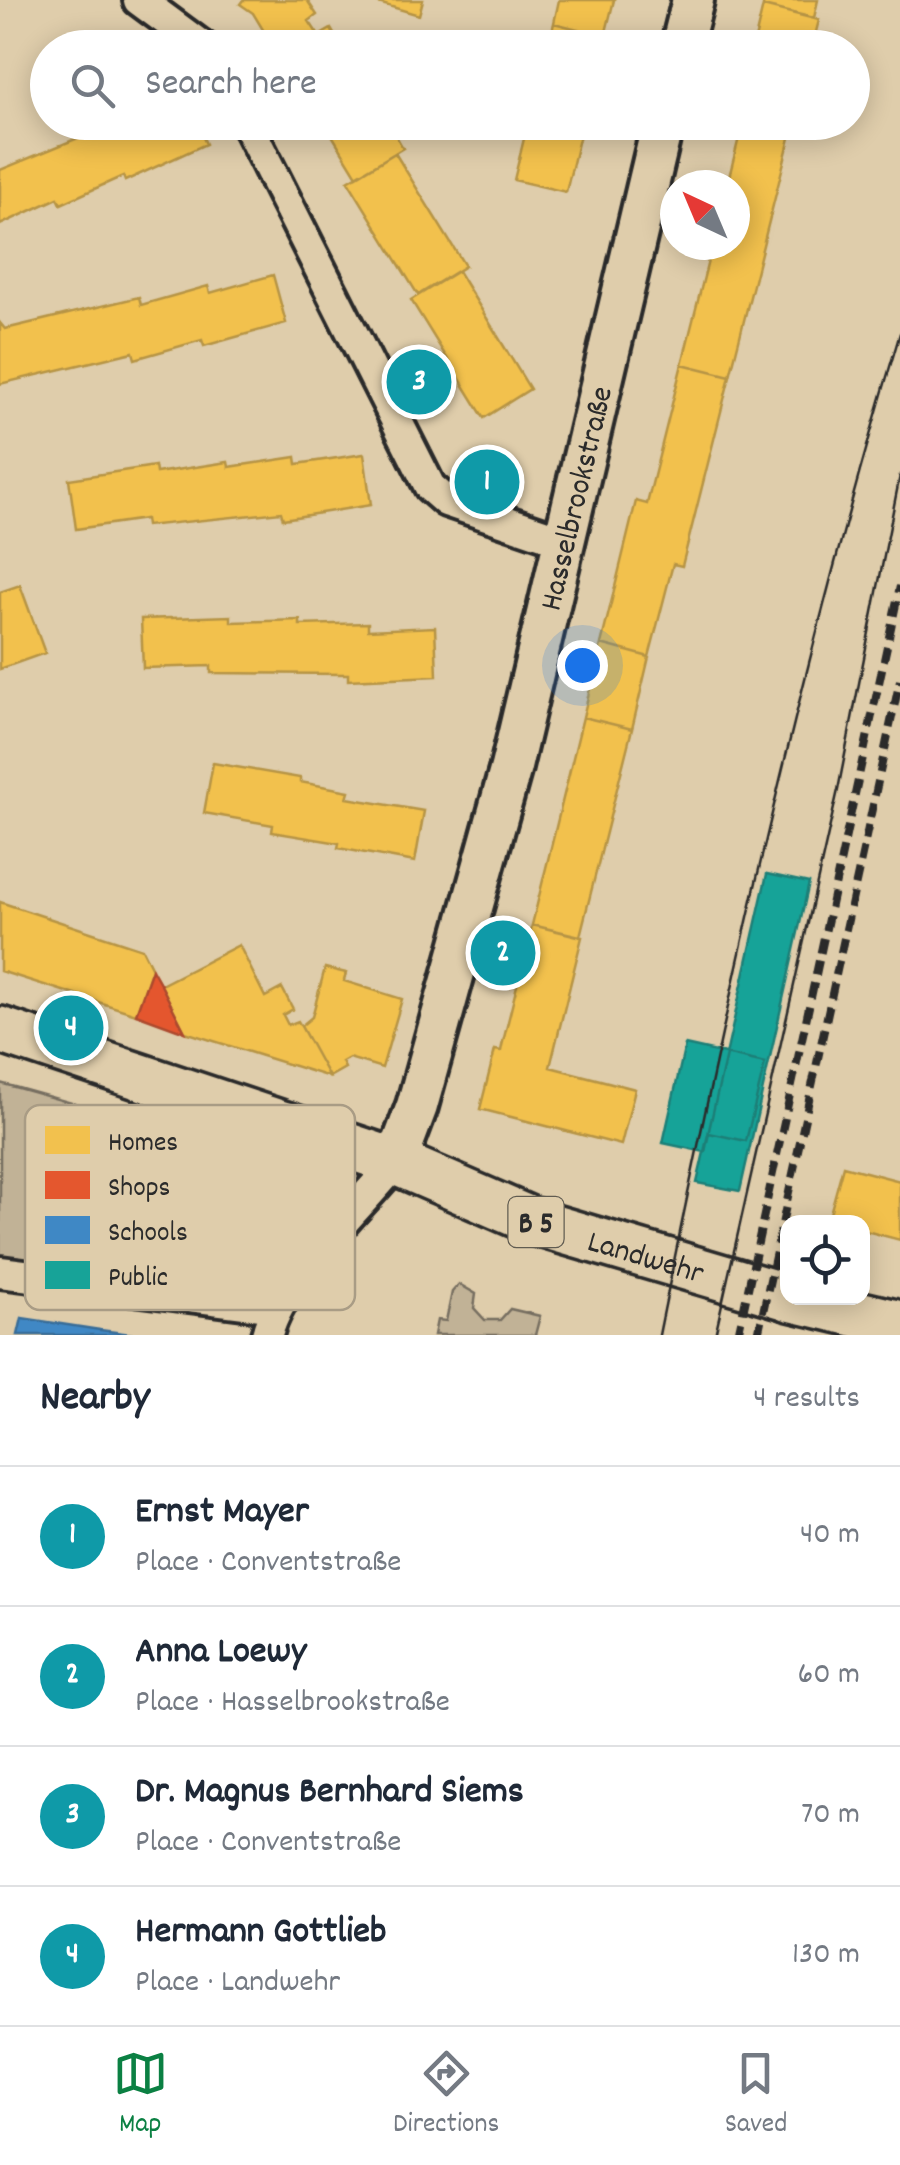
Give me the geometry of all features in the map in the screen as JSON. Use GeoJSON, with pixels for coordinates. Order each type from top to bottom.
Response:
{"type":"FeatureCollection","features":[{"type":"Feature","properties":{"kind":"main road","name":"Landwehr"},"geometry":{"type":"LineString","coordinates":[[0,1030],[225,1105]]}},
{"type":"Feature","properties":{"kind":"main road","name":"Landwehr"},"geometry":{"type":"LineString","coordinates":[[355,1148],[537,1222],[780,1294]]}},
{"type":"Feature","properties":{"kind":"main road","name":"Landwehr"},"geometry":{"type":"LineString","coordinates":[[822,1305],[900,1324]]}},
{"type":"Feature","properties":{"kind":"street"},"geometry":{"type":"LineString","coordinates":[[139,0],[180,30]]}},
{"type":"Feature","properties":{"kind":"street"},"geometry":{"type":"LineString","coordinates":[[686,30],[693,0]]}},
{"type":"Feature","properties":{"kind":"street"},"geometry":{"type":"LineString","coordinates":[[255,140],[430,487],[446,501],[564,542]]}},
{"type":"Feature","properties":{"kind":"street","name":"Hasselbrookstraße"},"geometry":{"type":"LineString","coordinates":[[396,1162],[417,1106],[498,820],[659,140]]}},
{"type":"Feature","properties":{"kind":"street"},"geometry":{"type":"LineString","coordinates":[[355,1214],[396,1162]]}},
{"type":"Feature","properties":{"kind":"street"},"geometry":{"type":"LineString","coordinates":[[0,1272],[25,1277]]}},
{"type":"Feature","properties":{"kind":"street"},"geometry":{"type":"LineString","coordinates":[[210,1310],[271,1321]]}},
{"type":"Feature","properties":{"kind":"shaded area"},"geometry":{"type":"Polygon","coordinates":[[[0,1083],[79,1105],[25,1105],[25,1261],[0,1257],[0,1083]]]}},
{"type":"Feature","properties":{"kind":"shaded area"},"geometry":{"type":"Polygon","coordinates":[[[459,1284],[476,1294],[474,1308],[485,1320],[500,1320],[510,1309],[540,1316],[535,1335],[434,1335],[437,1320],[446,1321],[452,1292],[459,1284]]]}},
{"type":"Feature","properties":{"kind":"building: Homes"},"geometry":{"type":"Polygon","coordinates":[[[243,0],[307,0],[317,15],[309,21],[315,30],[263,30],[253,13],[240,4],[243,0]]]}},
{"type":"Feature","properties":{"kind":"building: Homes"},"geometry":{"type":"Polygon","coordinates":[[[368,0],[423,0],[419,15],[368,0]]]}},
{"type":"Feature","properties":{"kind":"building: Homes"},"geometry":{"type":"Polygon","coordinates":[[[559,0],[614,0],[606,30],[581,30],[554,23],[559,0]]]}},
{"type":"Feature","properties":{"kind":"building: Homes"},"geometry":{"type":"Polygon","coordinates":[[[764,0],[818,0],[814,18],[763,6],[764,0]]]}},
{"type":"Feature","properties":{"kind":"building: Homes"},"geometry":{"type":"Polygon","coordinates":[[[763,6],[819,20],[816,30],[757,30],[763,6]]]}},
{"type":"Feature","properties":{"kind":"building: Homes"},"geometry":{"type":"Polygon","coordinates":[[[554,23],[581,30],[552,30],[554,23]]]}},
{"type":"Feature","properties":{"kind":"building: Homes"},"geometry":{"type":"Polygon","coordinates":[[[73,140],[204,140],[206,144],[125,181],[123,176],[61,204],[58,198],[0,225],[0,170],[73,140]]]}},
{"type":"Feature","properties":{"kind":"building: Homes"},"geometry":{"type":"Polygon","coordinates":[[[335,140],[398,140],[403,148],[357,176],[335,140]]]}},
{"type":"Feature","properties":{"kind":"building: Homes"},"geometry":{"type":"Polygon","coordinates":[[[524,140],[579,140],[566,192],[514,180],[524,140]]]}},
{"type":"Feature","properties":{"kind":"building: Homes"},"geometry":{"type":"Polygon","coordinates":[[[738,140],[789,140],[730,376],[682,364],[708,260],[750,260],[750,170],[731,170],[738,140]]]}},
{"type":"Feature","properties":{"kind":"building: Homes"},"geometry":{"type":"Polygon","coordinates":[[[395,153],[465,266],[418,295],[348,181],[395,153]]]}},
{"type":"Feature","properties":{"kind":"building: Homes"},"geometry":{"type":"Polygon","coordinates":[[[458,271],[530,389],[484,418],[411,300],[458,271]]]}},
{"type":"Feature","properties":{"kind":"building: Homes"},"geometry":{"type":"Polygon","coordinates":[[[273,275],[286,323],[204,346],[202,340],[135,359],[133,352],[0,384],[0,323],[5,329],[139,297],[141,305],[208,286],[210,293],[273,275]]]}},
{"type":"Feature","properties":{"kind":"building: Homes"},"geometry":{"type":"Polygon","coordinates":[[[682,364],[730,376],[682,566],[673,564],[649,657],[601,644],[636,501],[647,504],[682,364]]]}},
{"type":"Feature","properties":{"kind":"building: Homes"},"geometry":{"type":"Polygon","coordinates":[[[364,454],[371,505],[283,519],[281,512],[146,526],[145,519],[76,529],[69,479],[155,466],[156,473],[228,462],[229,467],[296,457],[297,464],[364,454]]]}},
{"type":"Feature","properties":{"kind":"building: Homes"},"geometry":{"type":"Polygon","coordinates":[[[20,585],[45,653],[0,669],[0,592],[20,585]]]}},
{"type":"Feature","properties":{"kind":"building: Homes"},"geometry":{"type":"Polygon","coordinates":[[[231,616],[231,622],[368,623],[368,630],[435,627],[437,676],[348,680],[348,674],[211,673],[211,666],[143,668],[141,619],[231,616]]]}},
{"type":"Feature","properties":{"kind":"building: Homes"},"geometry":{"type":"Polygon","coordinates":[[[601,644],[649,657],[632,729],[583,717],[601,644]]]}},
{"type":"Feature","properties":{"kind":"building: Homes"},"geometry":{"type":"Polygon","coordinates":[[[583,717],[632,729],[580,936],[532,925],[583,717]]]}},
{"type":"Feature","properties":{"kind":"building: Homes"},"geometry":{"type":"Polygon","coordinates":[[[213,763],[300,778],[300,782],[349,791],[347,798],[424,811],[415,862],[272,832],[273,825],[204,813],[213,763]]]}},
{"type":"Feature","properties":{"kind":"building: Homes"},"geometry":{"type":"Polygon","coordinates":[[[0,902],[142,949],[152,969],[136,1014],[0,971],[0,902]]]}},
{"type":"Feature","properties":{"kind":"building: Homes"},"geometry":{"type":"Polygon","coordinates":[[[532,925],[582,937],[550,1067],[635,1089],[621,1145],[480,1109],[495,1050],[501,1051],[532,925]]]}},
{"type":"Feature","properties":{"kind":"building: Homes"},"geometry":{"type":"Polygon","coordinates":[[[239,945],[265,997],[282,988],[293,1009],[283,1015],[288,1025],[298,1021],[329,1077],[185,1032],[161,985],[239,945]]]}},
{"type":"Feature","properties":{"kind":"building: Homes"},"geometry":{"type":"Polygon","coordinates":[[[325,968],[346,973],[344,981],[402,999],[382,1068],[349,1058],[342,1062],[345,1068],[329,1077],[301,1026],[312,1017],[325,968]]]}},
{"type":"Feature","properties":{"kind":"building: Homes"},"geometry":{"type":"Polygon","coordinates":[[[843,1166],[900,1181],[900,1240],[870,1232],[870,1215],[830,1215],[843,1166]]]}},
{"type":"Feature","properties":{"kind":"building: Shops"},"geometry":{"type":"Polygon","coordinates":[[[152,969],[161,985],[185,1032],[136,1014],[152,969]]]}},
{"type":"Feature","properties":{"kind":"building: Schools"},"geometry":{"type":"Polygon","coordinates":[[[22,1318],[100,1330],[139,1335],[18,1335],[22,1318]]]}},
{"type":"Feature","properties":{"kind":"building: Public"},"geometry":{"type":"Polygon","coordinates":[[[767,874],[809,883],[740,1191],[697,1183],[767,874]]]}},
{"type":"Feature","properties":{"kind":"building: Public"},"geometry":{"type":"Polygon","coordinates":[[[685,1045],[765,1063],[746,1141],[709,1133],[705,1152],[663,1143],[685,1045]]]}},
{"type":"Feature","properties":{"kind":"tram line"},"geometry":{"type":"LineString","coordinates":[[659,1335],[711,1083],[798,706],[900,333]]}},
{"type":"Feature","properties":{"kind":"tram line"},"geometry":{"type":"LineString","coordinates":[[715,1335],[838,790],[900,475]]}},
{"type":"Feature","properties":{"kind":"railway"},"geometry":{"type":"LineString","coordinates":[[738,1335],[900,586]]}},
{"type":"Feature","properties":{"kind":"railway"},"geometry":{"type":"LineString","coordinates":[[758,1335],[900,680]]}},
{"type":"Feature","properties":{"kind":"place","name":"Dr. Magnus Bernhard Siems"},"geometry":{"type":"Point","coordinates":[419,382]}},
{"type":"Feature","properties":{"kind":"place","name":"Ernst Mayer"},"geometry":{"type":"Point","coordinates":[487,482]}},
{"type":"Feature","properties":{"kind":"place","name":"Anna Loewy"},"geometry":{"type":"Point","coordinates":[503,953]}},
{"type":"Feature","properties":{"kind":"place","name":"Hermann Gottlieb"},"geometry":{"type":"Point","coordinates":[71,1028]}}]}
